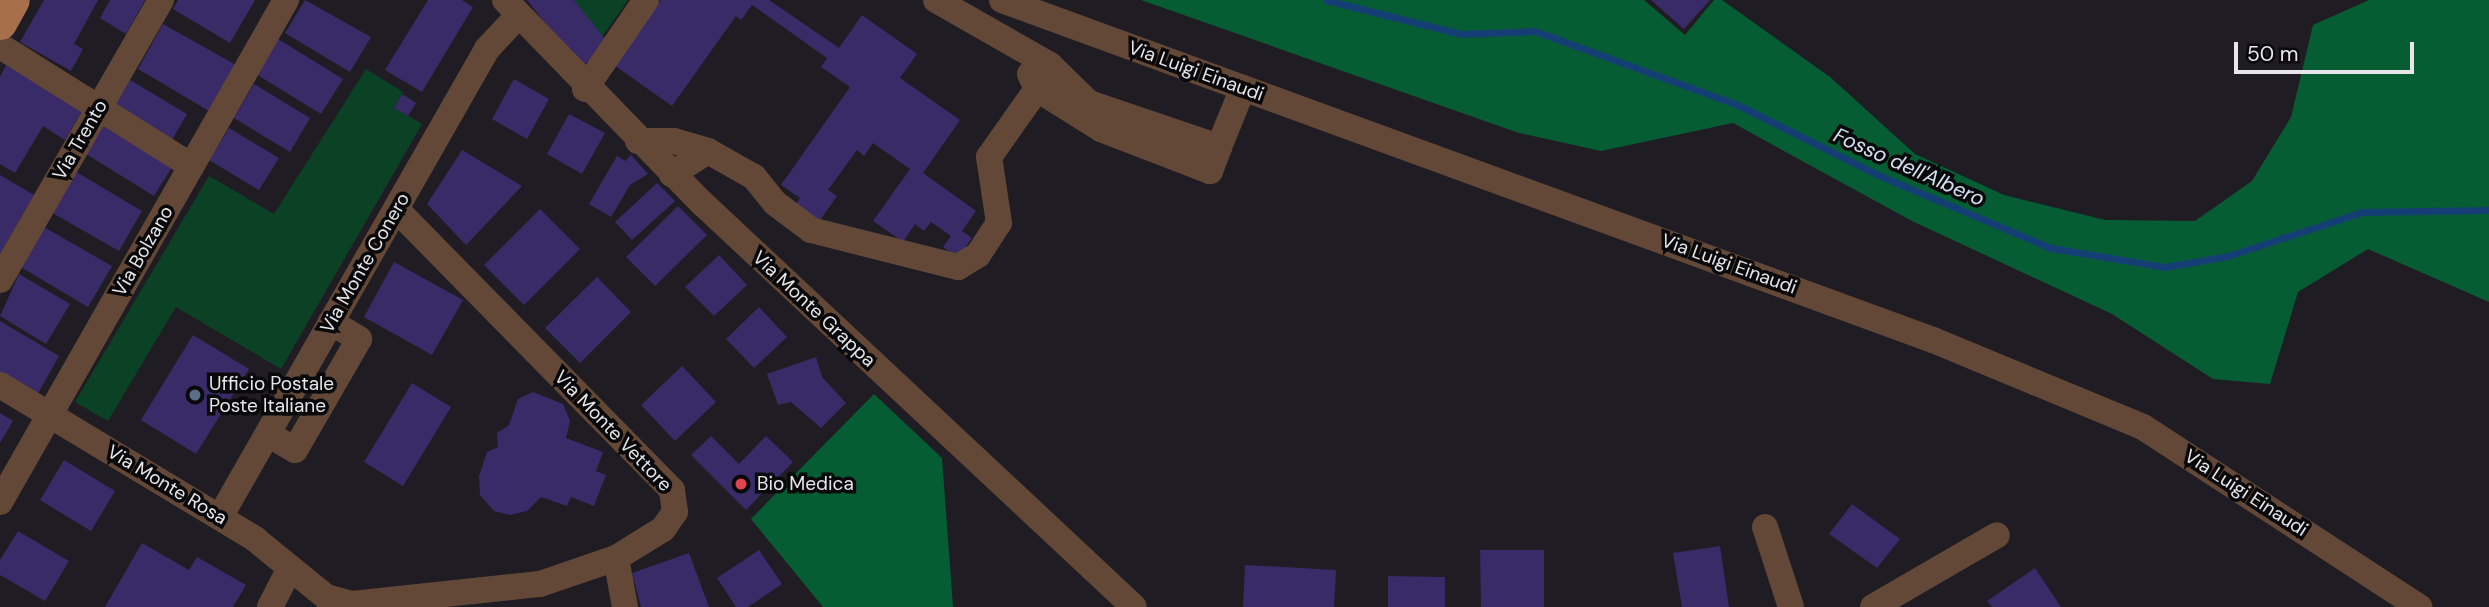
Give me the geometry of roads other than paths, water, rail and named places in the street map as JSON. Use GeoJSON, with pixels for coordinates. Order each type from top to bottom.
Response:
{"type":"FeatureCollection","features":[{"type":"Feature","properties":{"kind":"street","name":"Via Trento"},"geometry":{"type":"LineString","coordinates":[[0,281],[161,0]]}},
{"type":"Feature","properties":{"kind":"street","name":"Via Bolzano"},"geometry":{"type":"LineString","coordinates":[[0,502],[286,0]]}},
{"type":"Feature","properties":{"kind":"street"},"geometry":{"type":"LineString","coordinates":[[585,89],[646,0]]}},
{"type":"Feature","properties":{"kind":"street"},"geometry":{"type":"LineString","coordinates":[[936,0],[1059,71],[1089,103],[1101,129]]}},
{"type":"Feature","properties":{"kind":"street","name":"Via Luigi Einaudi"},"geometry":{"type":"LineString","coordinates":[[1002,0],[1933,340],[2143,427],[2419,607]]}},
{"type":"Feature","properties":{"kind":"street","name":"Via Monte Grappa"},"geometry":{"type":"LineString","coordinates":[[511,8],[585,89],[672,174],[1134,607]]}},
{"type":"Feature","properties":{"kind":"street","name":"Via Monte Conero"},"geometry":{"type":"LineString","coordinates":[[220,517],[511,8]]}},
{"type":"Feature","properties":{"kind":"street"},"geometry":{"type":"LineString","coordinates":[[1012,42],[1037,89],[1101,129],[1210,171],[1243,88]]}},
{"type":"Feature","properties":{"kind":"street"},"geometry":{"type":"LineString","coordinates":[[0,46],[191,166]]}},
{"type":"Feature","properties":{"kind":"street"},"geometry":{"type":"LineString","coordinates":[[638,141],[674,141],[708,151],[754,177],[775,203],[811,230],[958,267],[978,255],[999,223],[989,157],[1037,89]]}},
{"type":"Feature","properties":{"kind":"street"},"geometry":{"type":"LineString","coordinates":[[1089,103],[1219,147]]}},
{"type":"Feature","properties":{"kind":"street"},"geometry":{"type":"LineString","coordinates":[[672,174],[708,151]]}},
{"type":"Feature","properties":{"kind":"street","name":"Via Monte Vettore"},"geometry":{"type":"LineString","coordinates":[[321,602],[378,604],[540,584],[616,558],[663,529],[674,512],[672,490],[396,209]]}},
{"type":"Feature","properties":{"kind":"street","name":"Via Monte Rosa"},"geometry":{"type":"LineString","coordinates":[[0,385],[220,517],[290,568],[321,602]]}},
{"type":"Feature","properties":{"kind":"street"},"geometry":{"type":"LineString","coordinates":[[1765,527],[1791,607]]}},
{"type":"Feature","properties":{"kind":"street"},"geometry":{"type":"LineString","coordinates":[[1873,607],[1997,535]]}},
{"type":"Feature","properties":{"kind":"street"},"geometry":{"type":"LineString","coordinates":[[616,558],[625,607]]}},
{"type":"Feature","properties":{"kind":"street"},"geometry":{"type":"LineString","coordinates":[[270,607],[290,568]]}},
{"type":"Feature","properties":{"kind":"waterway","name":"Fosso dell'Albero"},"geometry":{"type":"LineString","coordinates":[[1326,0],[1461,34],[1535,31],[1736,104],[1878,175],[2051,248],[2165,267],[2228,256],[2362,212],[2489,210]]}},
{"type":"Feature","properties":{"kind":"place","name":"Ufficio Postale Poste Italiane"},"geometry":{"type":"Point","coordinates":[195,395]}},
{"type":"Feature","properties":{"kind":"place","name":"Bio Medica"},"geometry":{"type":"Point","coordinates":[741,484]}}]}
